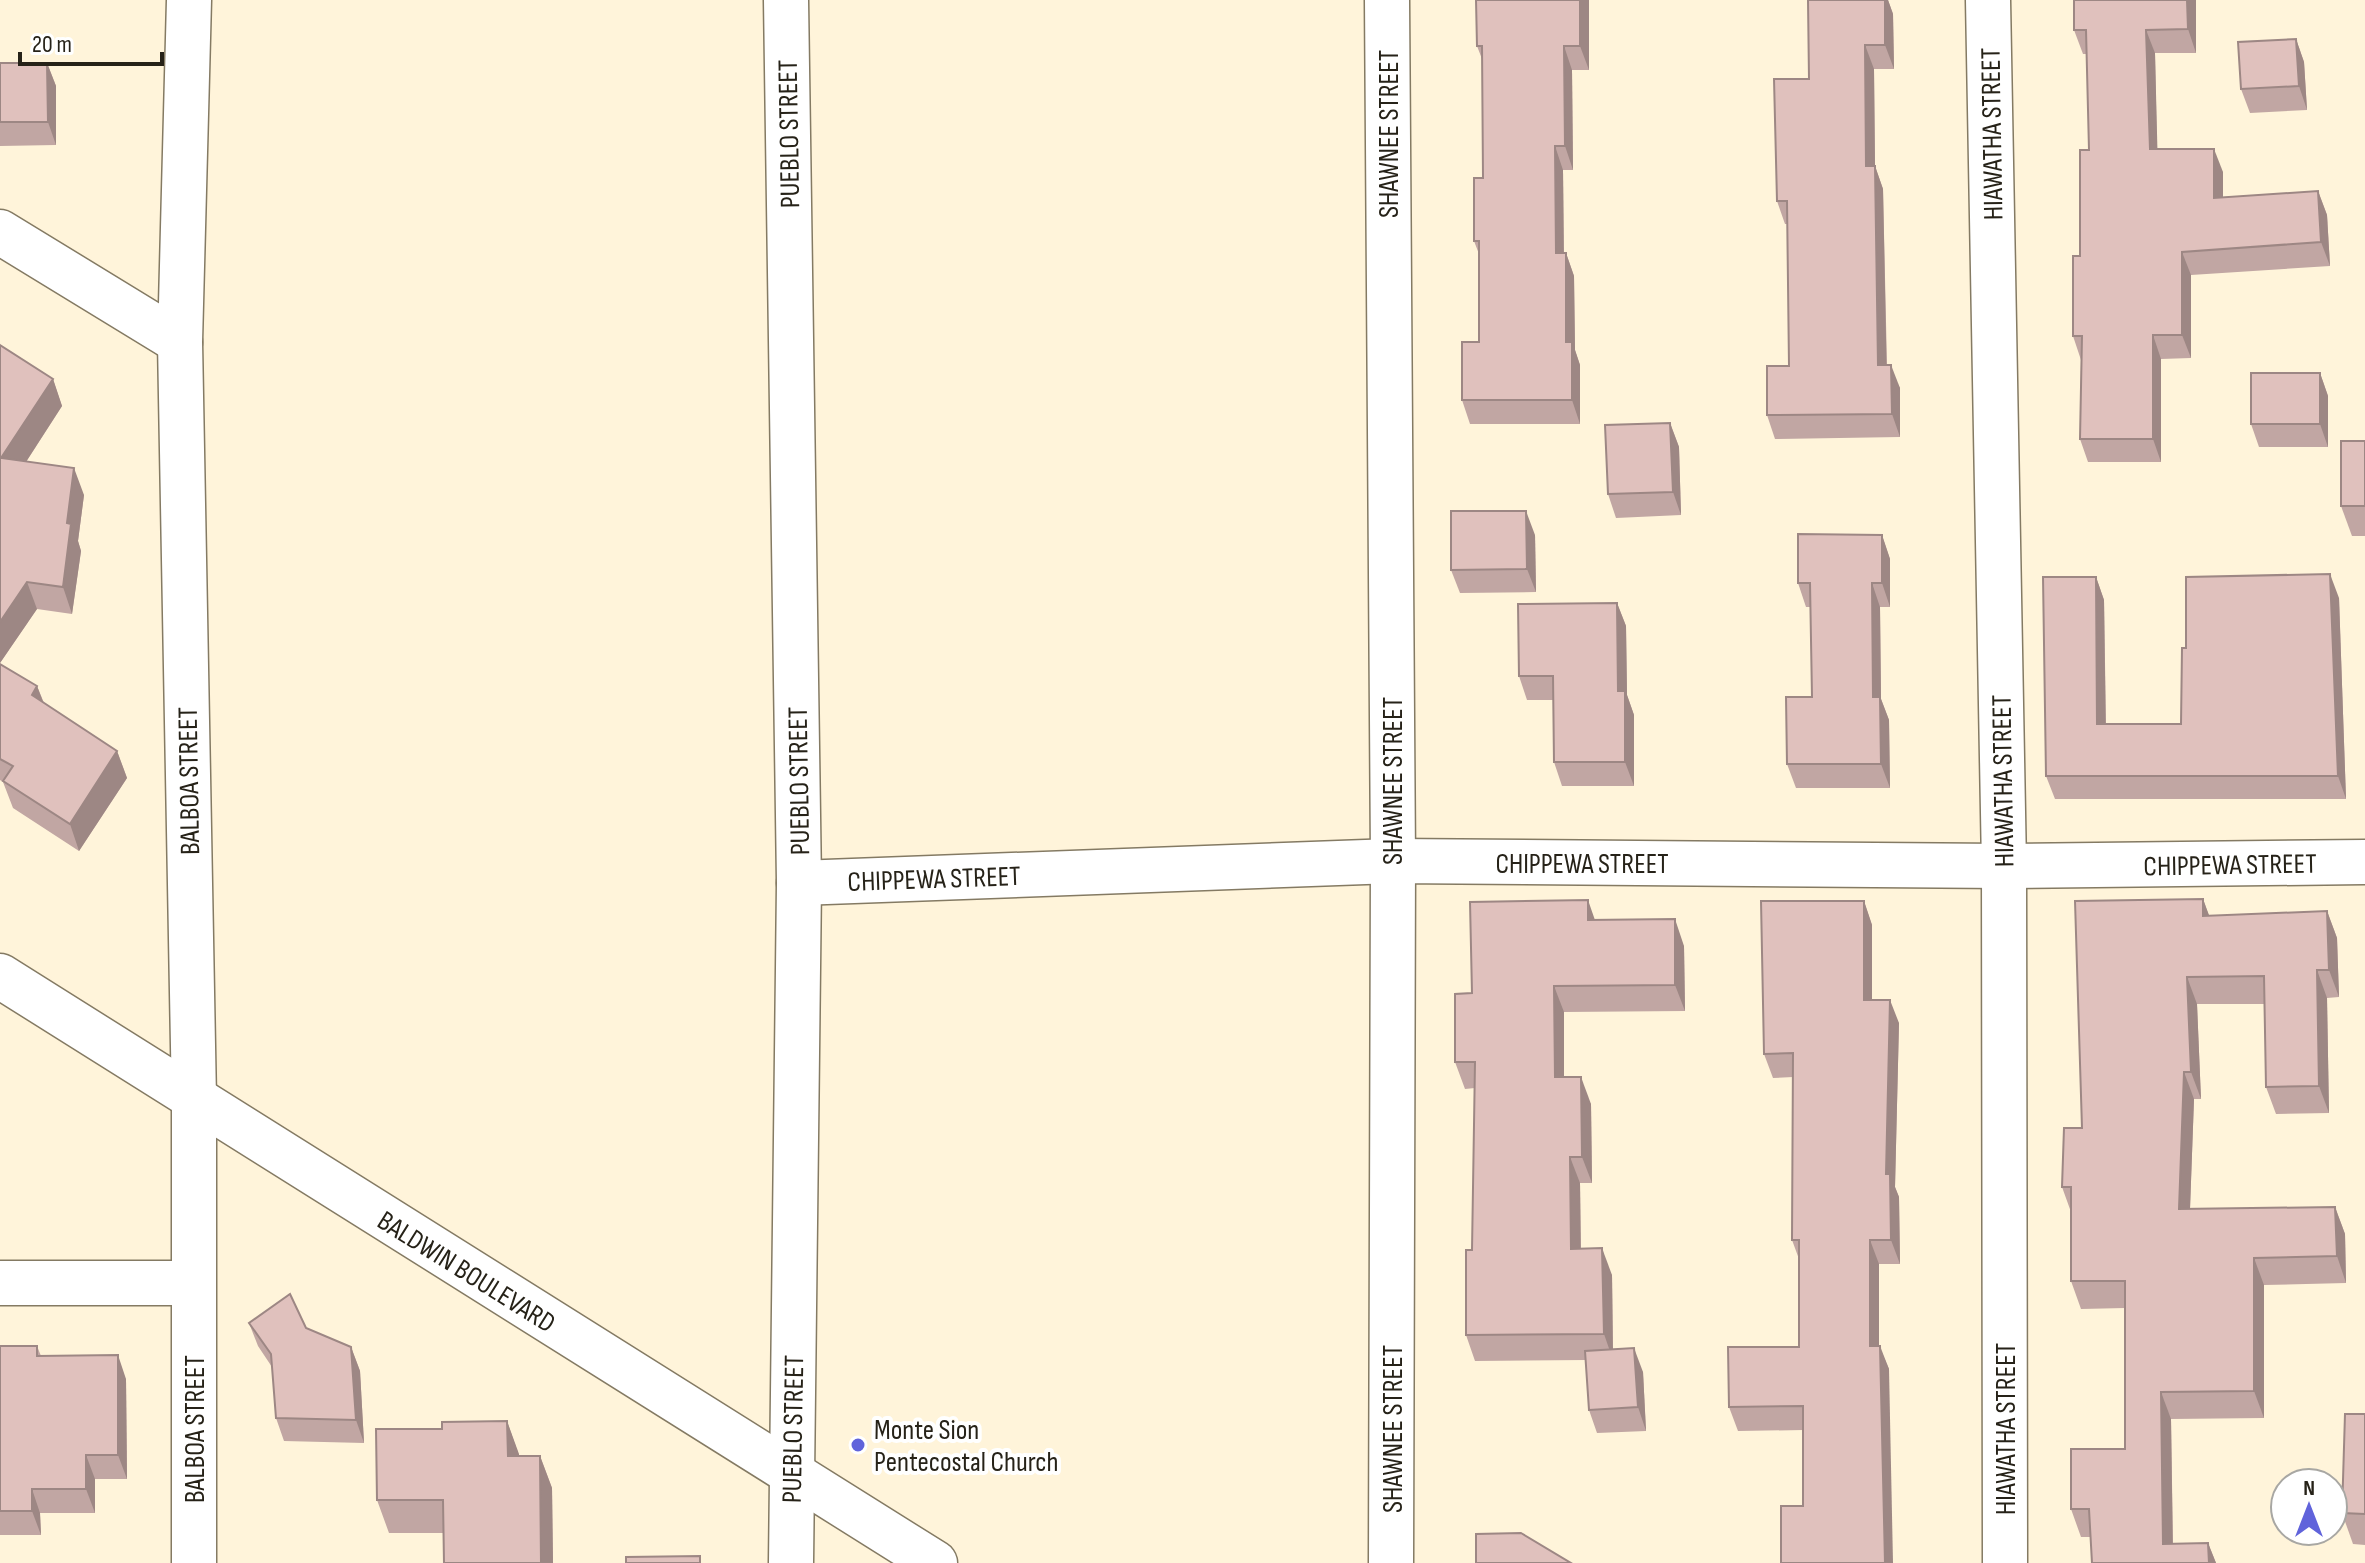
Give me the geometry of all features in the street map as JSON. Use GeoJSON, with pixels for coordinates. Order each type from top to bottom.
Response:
{"type":"FeatureCollection","features":[{"type":"Feature","properties":{"kind":"street","name":"BALBOA STREET"},"geometry":{"type":"LineString","coordinates":[[189,0],[180,342],[194,1100],[194,1563]]}},
{"type":"Feature","properties":{"kind":"street","name":"PUEBLO STREET"},"geometry":{"type":"LineString","coordinates":[[786,0],[799,883],[791,1563]]}},
{"type":"Feature","properties":{"kind":"street","name":"SHAWNEE STREET"},"geometry":{"type":"LineString","coordinates":[[1387,0],[1393,861],[1391,1563]]}},
{"type":"Feature","properties":{"kind":"street","name":"HIAWATHA STREET"},"geometry":{"type":"LineString","coordinates":[[1988,0],[2004,866],[2005,1563]]}},
{"type":"Feature","properties":{"kind":"street"},"geometry":{"type":"LineString","coordinates":[[0,232],[180,342]]}},
{"type":"Feature","properties":{"kind":"street","name":"CHIPPEWA STREET"},"geometry":{"type":"LineString","coordinates":[[799,883],[1393,861],[2004,866],[2365,862]]}},
{"type":"Feature","properties":{"kind":"street","name":"BALDWIN BOULEVARD"},"geometry":{"type":"LineString","coordinates":[[0,976],[935,1563]]}},
{"type":"Feature","properties":{"kind":"street"},"geometry":{"type":"LineString","coordinates":[[0,1283],[193,1283]]}},
{"type":"Feature","properties":{"kind":"building"},"geometry":{"type":"Polygon","coordinates":[[[1476,0],[1580,0],[1580,46],[1564,46],[1565,146],[1555,146],[1556,253],[1566,253],[1566,342],[1572,342],[1572,400],[1462,400],[1462,342],[1479,342],[1479,241],[1474,241],[1474,178],[1483,178],[1482,46],[1477,46],[1476,0]]]}},
{"type":"Feature","properties":{"kind":"building"},"geometry":{"type":"Polygon","coordinates":[[[1808,0],[1885,0],[1885,45],[1865,45],[1866,166],[1875,166],[1878,365],[1891,365],[1892,414],[1767,415],[1767,366],[1789,366],[1787,201],[1777,201],[1774,79],[1809,79],[1808,0]]]}},
{"type":"Feature","properties":{"kind":"building"},"geometry":{"type":"Polygon","coordinates":[[[2074,0],[2187,0],[2188,29],[2146,30],[2150,149],[2214,149],[2214,198],[2318,191],[2321,242],[2182,252],[2182,335],[2153,335],[2153,439],[2080,439],[2082,336],[2073,336],[2073,256],[2080,256],[2080,150],[2089,150],[2086,30],[2074,30],[2074,0]]]}},
{"type":"Feature","properties":{"kind":"building"},"geometry":{"type":"Polygon","coordinates":[[[2296,39],[2299,86],[2241,89],[2238,42],[2296,39]]]}},
{"type":"Feature","properties":{"kind":"building"},"geometry":{"type":"Polygon","coordinates":[[[0,63],[47,63],[48,122],[0,122],[0,63]]]}},
{"type":"Feature","properties":{"kind":"building"},"geometry":{"type":"Polygon","coordinates":[[[0,345],[53,379],[1,458],[74,468],[63,587],[27,582],[0,622],[0,345]]]}},
{"type":"Feature","properties":{"kind":"building"},"geometry":{"type":"Polygon","coordinates":[[[2251,373],[2320,373],[2320,424],[2251,424],[2251,373]]]}},
{"type":"Feature","properties":{"kind":"building"},"geometry":{"type":"Polygon","coordinates":[[[1670,423],[1673,492],[1608,494],[1605,425],[1670,423]]]}},
{"type":"Feature","properties":{"kind":"building"},"geometry":{"type":"Polygon","coordinates":[[[2341,441],[2365,441],[2365,506],[2341,506],[2341,441]]]}},
{"type":"Feature","properties":{"kind":"building"},"geometry":{"type":"Polygon","coordinates":[[[1451,511],[1526,511],[1527,569],[1451,570],[1451,511]]]}},
{"type":"Feature","properties":{"kind":"building"},"geometry":{"type":"Polygon","coordinates":[[[1798,534],[1882,535],[1882,583],[1872,583],[1873,697],[1880,697],[1881,764],[1787,764],[1786,697],[1812,697],[1810,583],[1798,583],[1798,534]]]}},
{"type":"Feature","properties":{"kind":"building"},"geometry":{"type":"Polygon","coordinates":[[[2330,574],[2338,776],[2046,776],[2043,577],[2096,577],[2097,724],[2181,724],[2182,648],[2186,648],[2186,577],[2330,574]]]}},
{"type":"Feature","properties":{"kind":"building"},"geometry":{"type":"Polygon","coordinates":[[[1617,603],[1618,691],[1625,691],[1625,762],[1554,762],[1553,676],[1519,676],[1518,604],[1617,603]]]}},
{"type":"Feature","properties":{"kind":"building"},"geometry":{"type":"Polygon","coordinates":[[[0,664],[37,686],[32,695],[117,751],[70,824],[3,781],[13,766],[0,759],[0,664]]]}},
{"type":"Feature","properties":{"kind":"building"},"geometry":{"type":"Polygon","coordinates":[[[2203,899],[2203,916],[2327,911],[2329,970],[2317,970],[2319,1086],[2266,1087],[2264,976],[2187,977],[2191,1072],[2184,1072],[2179,1209],[2335,1207],[2337,1256],[2254,1258],[2254,1391],[2161,1392],[2163,1544],[2208,1543],[2209,1563],[2092,1563],[2089,1509],[2071,1509],[2071,1449],[2125,1449],[2125,1281],[2071,1281],[2071,1187],[2062,1187],[2064,1128],[2082,1128],[2075,901],[2203,899]]]}},
{"type":"Feature","properties":{"kind":"building"},"geometry":{"type":"Polygon","coordinates":[[[1588,900],[1588,920],[1675,919],[1675,985],[1554,986],[1555,1077],[1581,1077],[1582,1157],[1570,1157],[1571,1249],[1602,1248],[1604,1334],[1466,1335],[1466,1250],[1472,1250],[1475,1062],[1455,1062],[1455,994],[1472,993],[1470,902],[1588,900]]]}},
{"type":"Feature","properties":{"kind":"building"},"geometry":{"type":"Polygon","coordinates":[[[1761,901],[1864,901],[1864,1000],[1890,1000],[1886,1174],[1890,1174],[1891,1240],[1870,1240],[1870,1346],[1880,1346],[1885,1563],[1781,1563],[1781,1506],[1803,1506],[1803,1406],[1729,1407],[1728,1347],[1799,1347],[1799,1240],[1792,1240],[1793,1053],[1764,1054],[1761,901]]]}},
{"type":"Feature","properties":{"kind":"building"},"geometry":{"type":"Polygon","coordinates":[[[290,1294],[306,1328],[351,1347],[356,1420],[276,1418],[271,1354],[249,1323],[290,1294]]]}},
{"type":"Feature","properties":{"kind":"building"},"geometry":{"type":"Polygon","coordinates":[[[0,1346],[37,1346],[37,1356],[118,1355],[118,1455],[86,1455],[86,1489],[32,1489],[32,1511],[0,1511],[0,1346]]]}},
{"type":"Feature","properties":{"kind":"building"},"geometry":{"type":"Polygon","coordinates":[[[1634,1348],[1638,1407],[1589,1410],[1585,1351],[1634,1348]]]}},
{"type":"Feature","properties":{"kind":"building"},"geometry":{"type":"Polygon","coordinates":[[[2345,1414],[2365,1414],[2365,1514],[2349,1513],[2349,1467],[2343,1467],[2345,1414]]]}},
{"type":"Feature","properties":{"kind":"building"},"geometry":{"type":"Polygon","coordinates":[[[507,1421],[508,1456],[540,1456],[541,1563],[444,1563],[443,1500],[377,1500],[376,1429],[442,1429],[442,1422],[507,1421]]]}},
{"type":"Feature","properties":{"kind":"building"},"geometry":{"type":"Polygon","coordinates":[[[1521,1533],[1571,1563],[1476,1563],[1476,1534],[1521,1533]]]}},
{"type":"Feature","properties":{"kind":"building"},"geometry":{"type":"Polygon","coordinates":[[[700,1556],[700,1563],[626,1563],[626,1557],[700,1556]]]}},
{"type":"Feature","properties":{"kind":"place","name":"Monte Sion Pentecostal Church"},"geometry":{"type":"Point","coordinates":[858,1445]}}]}
